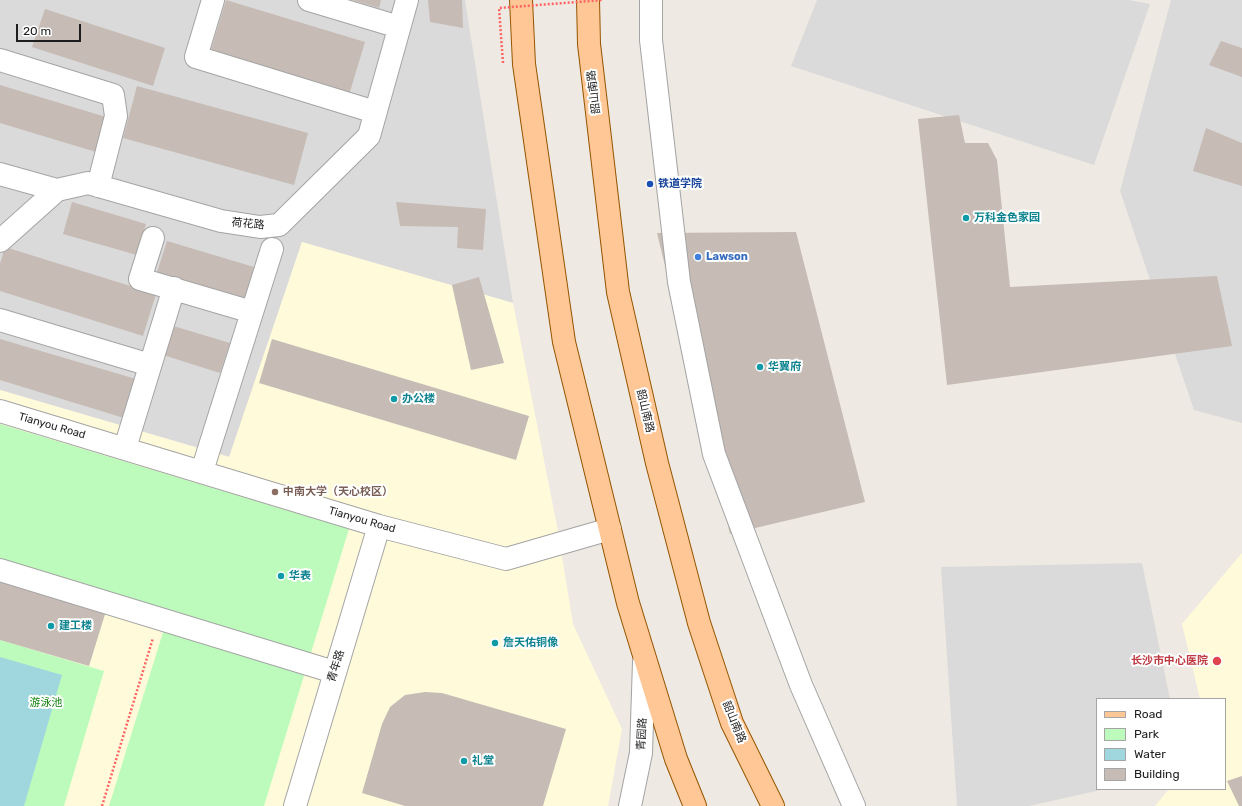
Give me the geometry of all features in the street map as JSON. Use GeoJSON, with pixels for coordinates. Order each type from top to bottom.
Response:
{"type":"FeatureCollection","features":[{"type":"Feature","properties":{"kind":"main road"},"geometry":{"type":"LineString","coordinates":[[521,0],[523,60],[564,342],[628,603],[644,660],[676,759],[695,806]]}},
{"type":"Feature","properties":{"kind":"main road","name":"韶山南路"},"geometry":{"type":"LineString","coordinates":[[588,0],[589,44],[619,300],[657,463],[699,623],[732,723],[773,806]]}},
{"type":"Feature","properties":{"kind":"street"},"geometry":{"type":"LineString","coordinates":[[213,0],[196,57],[375,112]]}},
{"type":"Feature","properties":{"kind":"street"},"geometry":{"type":"LineString","coordinates":[[309,0],[389,24]]}},
{"type":"Feature","properties":{"kind":"street","name":"荷花路"},"geometry":{"type":"LineString","coordinates":[[57,190],[88,184],[221,221],[260,227],[279,225],[369,136],[407,0]]}},
{"type":"Feature","properties":{"kind":"street"},"geometry":{"type":"LineString","coordinates":[[651,0],[651,40],[679,282],[714,454],[801,685],[854,806]]}},
{"type":"Feature","properties":{"kind":"street"},"geometry":{"type":"LineString","coordinates":[[0,60],[113,95],[116,116],[98,186]]}},
{"type":"Feature","properties":{"kind":"street"},"geometry":{"type":"LineString","coordinates":[[0,174],[57,190]]}},
{"type":"Feature","properties":{"kind":"street"},"geometry":{"type":"LineString","coordinates":[[0,241],[57,190]]}},
{"type":"Feature","properties":{"kind":"street"},"geometry":{"type":"LineString","coordinates":[[153,238],[140,278],[252,312]]}},
{"type":"Feature","properties":{"kind":"street"},"geometry":{"type":"LineString","coordinates":[[202,471],[272,249]]}},
{"type":"Feature","properties":{"kind":"street"},"geometry":{"type":"LineString","coordinates":[[125,448],[174,288]]}},
{"type":"Feature","properties":{"kind":"street"},"geometry":{"type":"LineString","coordinates":[[0,320],[150,366]]}},
{"type":"Feature","properties":{"kind":"street","name":"Tianyou Road"},"geometry":{"type":"LineString","coordinates":[[0,411],[202,471],[379,526],[506,559],[610,529]]}},
{"type":"Feature","properties":{"kind":"street","name":"青年路"},"geometry":{"type":"LineString","coordinates":[[300,805],[334,672],[379,526]]}},
{"type":"Feature","properties":{"kind":"street"},"geometry":{"type":"LineString","coordinates":[[0,570],[334,672]]}},
{"type":"Feature","properties":{"kind":"street","name":"青园路"},"geometry":{"type":"LineString","coordinates":[[630,806],[641,753],[644,660]]}},
{"type":"Feature","properties":{"kind":"path"},"geometry":{"type":"LineString","coordinates":[[503,62],[499,8],[603,0]]}},
{"type":"Feature","properties":{"kind":"path"},"geometry":{"type":"LineString","coordinates":[[102,806],[159,618]]}},
{"type":"Feature","properties":{"kind":"shaded area"},"geometry":{"type":"Polygon","coordinates":[[[0,0],[465,0],[513,303],[302,242],[230,457],[0,390],[0,0]]]}},
{"type":"Feature","properties":{"kind":"shaded area"},"geometry":{"type":"Polygon","coordinates":[[[817,0],[1129,0],[1150,4],[1094,165],[791,66],[817,0]]]}},
{"type":"Feature","properties":{"kind":"shaded area"},"geometry":{"type":"Polygon","coordinates":[[[1171,0],[1242,0],[1242,423],[1194,410],[1120,191],[1171,0]]]}},
{"type":"Feature","properties":{"kind":"shaded area","name":"中南大学（天心校区）"},"geometry":{"type":"Polygon","coordinates":[[[302,242],[513,303],[557,526],[573,624],[622,729],[608,806],[0,806],[0,390],[229,457],[302,242]]]}},
{"type":"Feature","properties":{"kind":"shaded area","name":"长沙市中心医院"},"geometry":{"type":"Polygon","coordinates":[[[1242,553],[1242,806],[1155,806],[1168,790],[1226,790],[1226,698],[1200,698],[1182,624],[1242,553]]]}},
{"type":"Feature","properties":{"kind":"shaded area"},"geometry":{"type":"Polygon","coordinates":[[[1142,563],[1170,698],[1096,698],[1096,790],[1101,790],[1029,806],[957,806],[941,567],[1142,563]]]}},
{"type":"Feature","properties":{"kind":"green space"},"geometry":{"type":"Polygon","coordinates":[[[0,424],[349,529],[264,806],[109,806],[164,629],[0,579],[0,424]]]}},
{"type":"Feature","properties":{"kind":"green space","name":"游泳池"},"geometry":{"type":"Polygon","coordinates":[[[0,640],[104,671],[64,806],[0,806],[0,640]]]}},
{"type":"Feature","properties":{"kind":"water"},"geometry":{"type":"Polygon","coordinates":[[[0,657],[62,675],[24,806],[0,806],[0,657]]]}},
{"type":"Feature","properties":{"kind":"building"},"geometry":{"type":"Polygon","coordinates":[[[226,0],[365,42],[349,95],[210,53],[226,0]]]}},
{"type":"Feature","properties":{"kind":"building"},"geometry":{"type":"Polygon","coordinates":[[[352,0],[381,0],[379,8],[352,0]]]}},
{"type":"Feature","properties":{"kind":"building"},"geometry":{"type":"Polygon","coordinates":[[[428,0],[462,0],[463,28],[430,22],[428,0]]]}},
{"type":"Feature","properties":{"kind":"building"},"geometry":{"type":"Polygon","coordinates":[[[45,9],[165,48],[153,86],[32,47],[45,9]]]}},
{"type":"Feature","properties":{"kind":"building"},"geometry":{"type":"Polygon","coordinates":[[[1221,41],[1242,48],[1242,77],[1209,65],[1221,41]]]}},
{"type":"Feature","properties":{"kind":"building"},"geometry":{"type":"Polygon","coordinates":[[[0,85],[106,117],[96,152],[0,123],[0,85]]]}},
{"type":"Feature","properties":{"kind":"building"},"geometry":{"type":"Polygon","coordinates":[[[137,86],[308,133],[294,185],[123,138],[137,86]]]}},
{"type":"Feature","properties":{"kind":"building","name":"万科金色家园"},"geometry":{"type":"Polygon","coordinates":[[[959,115],[965,143],[988,143],[997,160],[1010,287],[1217,276],[1232,346],[947,385],[918,119],[959,115]]]}},
{"type":"Feature","properties":{"kind":"building"},"geometry":{"type":"Polygon","coordinates":[[[1206,128],[1242,143],[1242,186],[1193,171],[1206,128]]]}},
{"type":"Feature","properties":{"kind":"building"},"geometry":{"type":"Polygon","coordinates":[[[72,202],[146,224],[137,255],[63,234],[72,202]]]}},
{"type":"Feature","properties":{"kind":"building"},"geometry":{"type":"Polygon","coordinates":[[[396,202],[486,209],[483,250],[457,248],[458,227],[400,226],[396,202]]]}},
{"type":"Feature","properties":{"kind":"building","name":"华翼府"},"geometry":{"type":"Polygon","coordinates":[[[796,232],[865,502],[730,534],[657,233],[796,232]]]}},
{"type":"Feature","properties":{"kind":"building"},"geometry":{"type":"Polygon","coordinates":[[[167,241],[254,267],[245,299],[157,272],[167,241]]]}},
{"type":"Feature","properties":{"kind":"building"},"geometry":{"type":"Polygon","coordinates":[[[5,247],[156,294],[143,336],[0,291],[0,264],[5,247]]]}},
{"type":"Feature","properties":{"kind":"building"},"geometry":{"type":"Polygon","coordinates":[[[479,277],[504,363],[471,370],[452,285],[479,277]]]}},
{"type":"Feature","properties":{"kind":"building"},"geometry":{"type":"Polygon","coordinates":[[[170,325],[230,343],[220,373],[160,354],[170,325]]]}},
{"type":"Feature","properties":{"kind":"building"},"geometry":{"type":"Polygon","coordinates":[[[0,339],[136,379],[124,418],[0,380],[0,339]]]}},
{"type":"Feature","properties":{"kind":"building","name":"办公楼"},"geometry":{"type":"Polygon","coordinates":[[[272,339],[529,416],[516,460],[259,383],[272,339]]]}},
{"type":"Feature","properties":{"kind":"building","name":"建工楼"},"geometry":{"type":"Polygon","coordinates":[[[0,579],[106,611],[89,666],[0,640],[0,579]]]}},
{"type":"Feature","properties":{"kind":"building","name":"礼堂"},"geometry":{"type":"Polygon","coordinates":[[[425,692],[442,693],[566,729],[543,806],[405,806],[362,793],[382,724],[390,707],[405,695],[425,692]]]}},
{"type":"Feature","properties":{"kind":"building"},"geometry":{"type":"Polygon","coordinates":[[[1242,776],[1242,806],[1239,806],[1227,781],[1242,776]]]}},
{"type":"Feature","properties":{"kind":"place","name":"铁道学院"},"geometry":{"type":"Point","coordinates":[650,184]}},
{"type":"Feature","properties":{"kind":"place","name":"万科金色家园"},"geometry":{"type":"Point","coordinates":[966,218]}},
{"type":"Feature","properties":{"kind":"place","name":"Lawson"},"geometry":{"type":"Point","coordinates":[698,257]}},
{"type":"Feature","properties":{"kind":"place","name":"华翼府"},"geometry":{"type":"Point","coordinates":[760,367]}},
{"type":"Feature","properties":{"kind":"place","name":"办公楼"},"geometry":{"type":"Point","coordinates":[394,399]}},
{"type":"Feature","properties":{"kind":"place","name":"中南大学（天心校区）"},"geometry":{"type":"Point","coordinates":[275,492]}},
{"type":"Feature","properties":{"kind":"place","name":"华表"},"geometry":{"type":"Point","coordinates":[281,576]}},
{"type":"Feature","properties":{"kind":"place","name":"建工楼"},"geometry":{"type":"Point","coordinates":[51,626]}},
{"type":"Feature","properties":{"kind":"place","name":"詹天佑铜像"},"geometry":{"type":"Point","coordinates":[495,643]}},
{"type":"Feature","properties":{"kind":"place","name":"长沙市中心医院"},"geometry":{"type":"Point","coordinates":[1217,661]}},
{"type":"Feature","properties":{"kind":"place","name":"礼堂"},"geometry":{"type":"Point","coordinates":[464,761]}}]}
